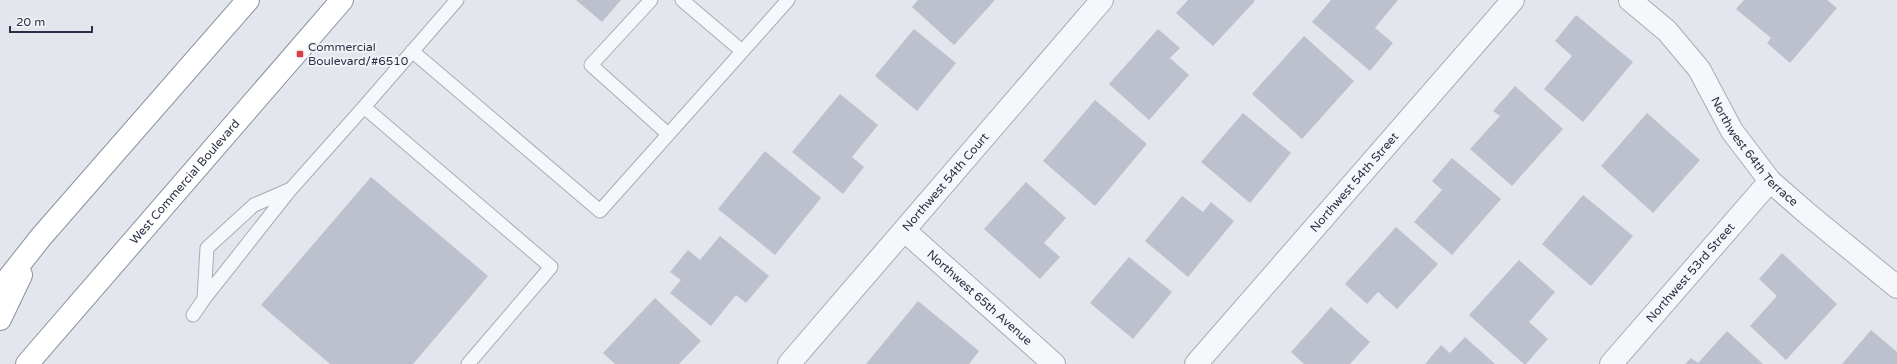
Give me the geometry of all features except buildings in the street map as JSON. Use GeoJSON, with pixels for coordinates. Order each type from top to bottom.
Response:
{"type":"FeatureCollection","features":[{"type":"Feature","properties":{"kind":"highway"},"geometry":{"type":"LineString","coordinates":[[0,289],[41,237],[248,0]]}},
{"type":"Feature","properties":{"kind":"highway","name":"West Commercial Boulevard"},"geometry":{"type":"LineString","coordinates":[[27,364],[342,0]]}},
{"type":"Feature","properties":{"kind":"highway"},"geometry":{"type":"LineString","coordinates":[[0,319],[41,237]]}},
{"type":"Feature","properties":{"kind":"street","name":"Northwest 54th Court"},"geometry":{"type":"LineString","coordinates":[[789,364],[905,231],[1102,0]]}},
{"type":"Feature","properties":{"kind":"street","name":"Northwest 54th Street"},"geometry":{"type":"LineString","coordinates":[[1196,364],[1513,0]]}},
{"type":"Feature","properties":{"kind":"street","name":"Northwest 64th Terrace"},"geometry":{"type":"LineString","coordinates":[[1630,0],[1667,31],[1699,69],[1732,131],[1770,181],[1808,215],[1897,287]]}},
{"type":"Feature","properties":{"kind":"street","name":"Northwest 53rd Street"},"geometry":{"type":"LineString","coordinates":[[1611,364],[1770,181]]}},
{"type":"Feature","properties":{"kind":"street","name":"Northwest 65th Avenue"},"geometry":{"type":"LineString","coordinates":[[905,231],[1054,364]]}},
{"type":"Feature","properties":{"kind":"lane"},"geometry":{"type":"LineString","coordinates":[[193,315],[291,189],[457,0]]}},
{"type":"Feature","properties":{"kind":"lane"},"geometry":{"type":"LineString","coordinates":[[651,0],[591,66],[668,134]]}},
{"type":"Feature","properties":{"kind":"lane"},"geometry":{"type":"LineString","coordinates":[[682,0],[742,52]]}},
{"type":"Feature","properties":{"kind":"lane"},"geometry":{"type":"LineString","coordinates":[[412,52],[600,211],[788,0]]}},
{"type":"Feature","properties":{"kind":"lane"},"geometry":{"type":"LineString","coordinates":[[364,107],[552,267],[468,364]]}},
{"type":"Feature","properties":{"kind":"lane"},"geometry":{"type":"LineString","coordinates":[[204,299],[207,248],[254,205],[291,189]]}},
{"type":"Feature","properties":{"kind":"place","name":"Commercial Boulevard/#6510"},"geometry":{"type":"Point","coordinates":[300,54]}}]}
